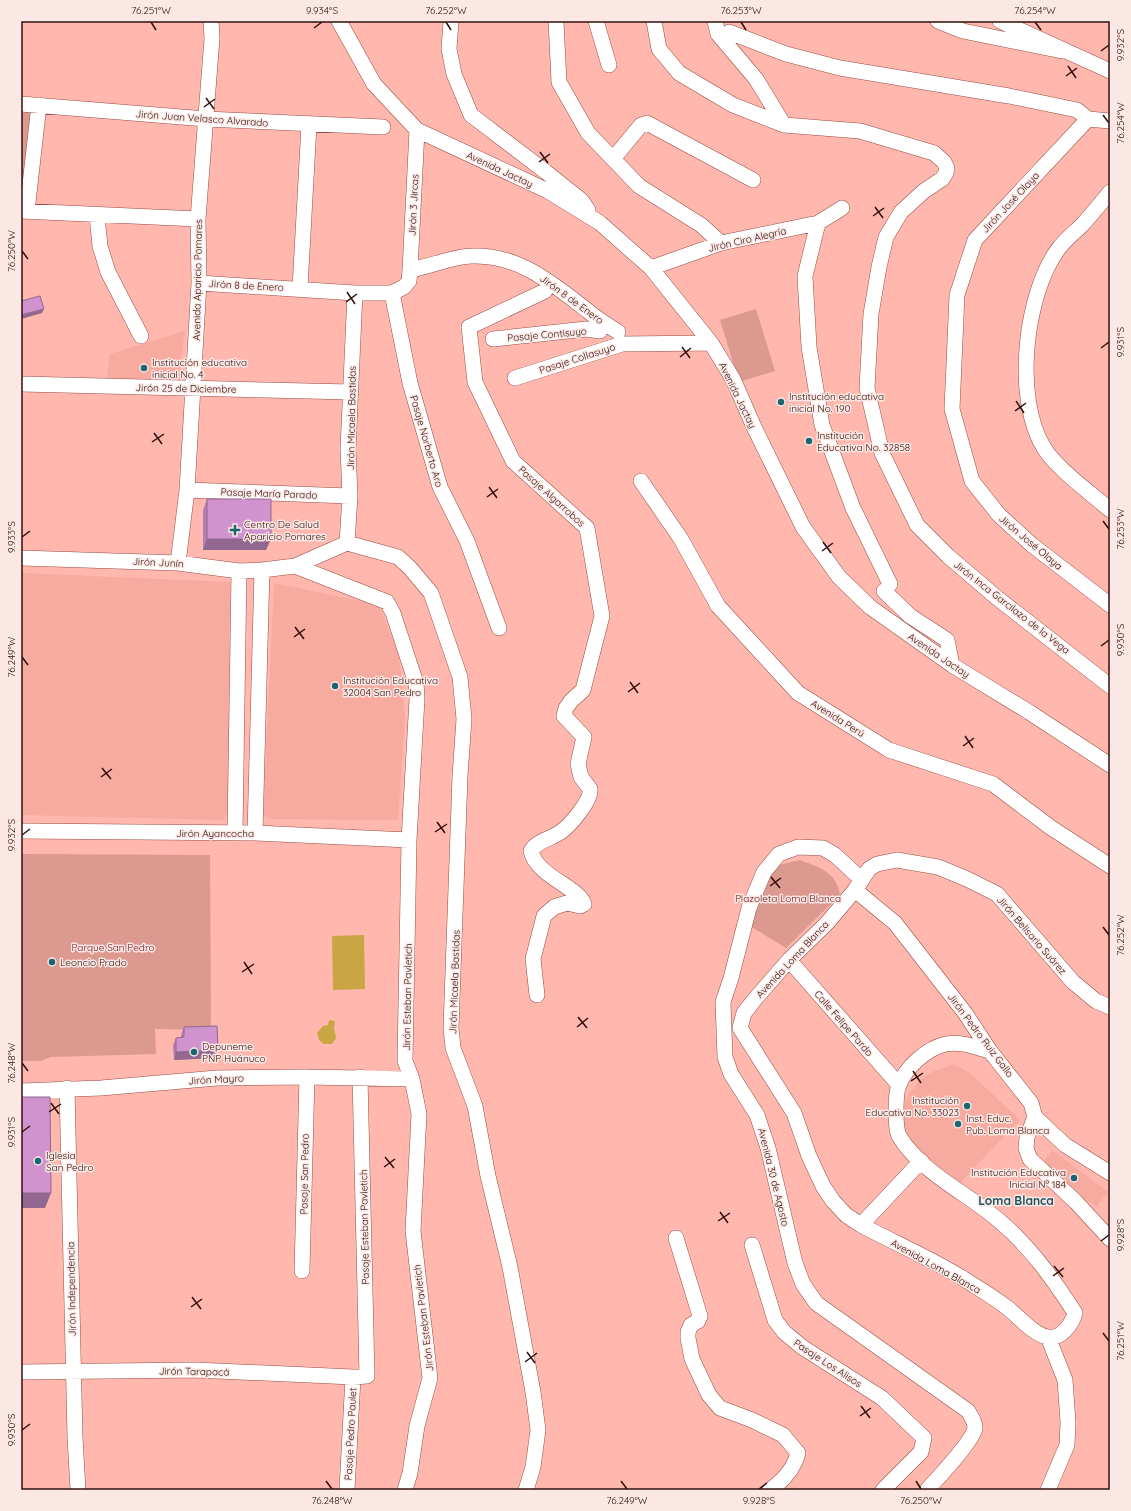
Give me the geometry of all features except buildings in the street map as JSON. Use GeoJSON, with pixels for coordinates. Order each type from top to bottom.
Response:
{"type":"FeatureCollection","features":[{"type":"Feature","properties":{"kind":"street","name":"Avenida Aparicio Pomares"},"geometry":{"type":"LineString","coordinates":[[178,562],[187,490],[199,283],[198,219],[212,38],[211,21]]}},
{"type":"Feature","properties":{"kind":"street","name":"Avenida Jactay"},"geometry":{"type":"LineString","coordinates":[[339,21],[374,84],[417,130],[548,191],[600,223],[651,268],[711,343],[733,379],[754,427],[803,527],[839,577],[870,607],[952,665],[1029,712],[1110,765]]}},
{"type":"Feature","properties":{"kind":"street"},"geometry":{"type":"LineString","coordinates":[[451,21],[449,49],[453,68],[471,115],[581,200],[600,223]]}},
{"type":"Feature","properties":{"kind":"street"},"geometry":{"type":"LineString","coordinates":[[556,21],[559,82],[588,133],[639,186],[701,225],[721,242]]}},
{"type":"Feature","properties":{"kind":"street"},"geometry":{"type":"LineString","coordinates":[[596,21],[609,65]]}},
{"type":"Feature","properties":{"kind":"street","name":"Jirón Inca Garcilazo de la Vega"},"geometry":{"type":"LineString","coordinates":[[654,21],[659,49],[678,73],[733,105],[784,125],[860,131],[934,153],[944,162],[947,168],[942,179],[924,191],[901,212],[886,237],[879,267],[871,314],[867,388],[882,454],[918,525],[938,546],[996,597],[1110,686]]}},
{"type":"Feature","properties":{"kind":"street"},"geometry":{"type":"LineString","coordinates":[[715,21],[718,34],[756,79],[784,125]]}},
{"type":"Feature","properties":{"kind":"street"},"geometry":{"type":"LineString","coordinates":[[938,21],[962,31],[1062,51]]}},
{"type":"Feature","properties":{"kind":"street"},"geometry":{"type":"LineString","coordinates":[[1000,21],[1062,51],[1110,71]]}},
{"type":"Feature","properties":{"kind":"street"},"geometry":{"type":"LineString","coordinates":[[730,32],[786,54],[840,68],[1009,96],[1077,110],[1088,119],[1110,121]]}},
{"type":"Feature","properties":{"kind":"street","name":"Jirón Juan Velasco Alvarado"},"geometry":{"type":"LineString","coordinates":[[21,104],[206,119],[309,125],[383,127]]}},
{"type":"Feature","properties":{"kind":"street"},"geometry":{"type":"LineString","coordinates":[[39,105],[24,211],[97,216],[198,219]]}},
{"type":"Feature","properties":{"kind":"street","name":"Jirón José Olaya"},"geometry":{"type":"LineString","coordinates":[[1088,119],[975,240],[957,295],[952,409],[972,481],[999,515],[1032,545],[1110,606]]}},
{"type":"Feature","properties":{"kind":"street"},"geometry":{"type":"LineString","coordinates":[[613,159],[641,126],[647,123],[753,180]]}},
{"type":"Feature","properties":{"kind":"street"},"geometry":{"type":"LineString","coordinates":[[300,288],[309,125]]}},
{"type":"Feature","properties":{"kind":"street","name":"Jirón 3 Jircas"},"geometry":{"type":"LineString","coordinates":[[409,275],[417,130]]}},
{"type":"Feature","properties":{"kind":"street"},"geometry":{"type":"LineString","coordinates":[[1110,192],[1094,212],[1059,248],[1038,288],[1025,357],[1026,393],[1034,424],[1044,448],[1065,471],[1110,510]]}},
{"type":"Feature","properties":{"kind":"street","name":"Jirón Ciro Alegría"},"geometry":{"type":"LineString","coordinates":[[651,268],[721,242],[818,223],[842,208]]}},
{"type":"Feature","properties":{"kind":"street"},"geometry":{"type":"LineString","coordinates":[[97,216],[100,246],[108,272],[142,336]]}},
{"type":"Feature","properties":{"kind":"street"},"geometry":{"type":"LineString","coordinates":[[818,223],[805,276],[809,347],[822,425],[853,508],[887,587],[910,616],[947,640],[952,665]]}},
{"type":"Feature","properties":{"kind":"street","name":"Jirón 8 de Enero"},"geometry":{"type":"LineString","coordinates":[[199,283],[300,288],[355,293],[392,293],[404,287],[409,275],[471,256],[504,258],[527,268],[554,284],[590,313],[618,332]]}},
{"type":"Feature","properties":{"kind":"street","name":"Pasaje Algarrobos"},"geometry":{"type":"LineString","coordinates":[[537,996],[533,959],[544,916],[554,906],[567,903],[580,906],[584,904],[579,897],[544,871],[534,860],[531,851],[534,846],[562,831],[589,800],[591,793],[589,786],[581,777],[578,764],[584,737],[564,716],[571,701],[584,690],[602,616],[587,528],[513,460],[475,382],[469,327],[545,291]]}},
{"type":"Feature","properties":{"kind":"street","name":"Jirón Micaela Bastidas"},"geometry":{"type":"LineString","coordinates":[[355,293],[348,448],[350,496],[347,543],[398,557],[410,568],[431,593],[460,677],[464,719],[460,776],[451,1028],[453,1048],[475,1106],[488,1176],[510,1267],[533,1392],[538,1430],[533,1467],[526,1490]]}},
{"type":"Feature","properties":{"kind":"street","name":"Pasaje Norberto Aro"},"geometry":{"type":"LineString","coordinates":[[392,293],[410,383],[440,487],[467,541],[499,628]]}},
{"type":"Feature","properties":{"kind":"street","name":"Pasaje Contisuyo"},"geometry":{"type":"LineString","coordinates":[[493,339],[586,329],[600,331]]}},
{"type":"Feature","properties":{"kind":"street","name":"Pasaje Collasuyo"},"geometry":{"type":"LineString","coordinates":[[515,378],[622,344],[711,343]]}},
{"type":"Feature","properties":{"kind":"street","name":"Jirón 25 de Diciembre"},"geometry":{"type":"LineString","coordinates":[[21,384],[351,392]]}},
{"type":"Feature","properties":{"kind":"street","name":"Avenida Perú"},"geometry":{"type":"LineString","coordinates":[[641,481],[681,539],[718,606],[798,693],[889,750],[993,784],[1050,827],[1110,866]]}},
{"type":"Feature","properties":{"kind":"street","name":"Pasaje María Parado"},"geometry":{"type":"LineString","coordinates":[[187,490],[350,496]]}},
{"type":"Feature","properties":{"kind":"street"},"geometry":{"type":"LineString","coordinates":[[295,566],[347,543]]}},
{"type":"Feature","properties":{"kind":"street","name":"Jirón Junín"},"geometry":{"type":"LineString","coordinates":[[21,558],[178,562],[239,571],[295,566]]}},
{"type":"Feature","properties":{"kind":"street","name":"Jirón Esteban Pavletich"},"geometry":{"type":"LineString","coordinates":[[295,566],[387,602],[393,612],[416,683],[417,699],[409,840],[406,1061],[412,1079],[419,1114],[412,1231],[430,1378],[417,1426],[410,1473],[405,1490]]}},
{"type":"Feature","properties":{"kind":"street"},"geometry":{"type":"LineString","coordinates":[[255,833],[262,570]]}},
{"type":"Feature","properties":{"kind":"street"},"geometry":{"type":"LineString","coordinates":[[235,833],[239,571]]}},
{"type":"Feature","properties":{"kind":"street","name":"Jirón Ayancocha"},"geometry":{"type":"LineString","coordinates":[[21,831],[255,833],[409,840]]}},
{"type":"Feature","properties":{"kind":"street","name":"Avenida 30 de Agosto"},"geometry":{"type":"LineString","coordinates":[[858,885],[835,855],[823,848],[798,847],[779,854],[764,872],[750,908],[723,1002],[725,1057],[731,1074],[757,1115],[768,1148],[795,1263],[803,1284],[816,1302],[968,1411],[974,1420],[975,1429],[968,1440],[927,1490]]}},
{"type":"Feature","properties":{"kind":"street","name":"Jirón Belisario Suárez"},"geometry":{"type":"LineString","coordinates":[[858,885],[870,869],[877,864],[897,860],[938,867],[967,879],[997,894],[1073,982],[1096,1001],[1110,1007]]}},
{"type":"Feature","properties":{"kind":"street","name":"Avenida Loma Blanca"},"geometry":{"type":"LineString","coordinates":[[858,885],[827,922],[789,960],[744,1013],[740,1028],[794,1113],[809,1156],[823,1186],[833,1201],[846,1215],[861,1225],[963,1278],[1005,1306],[1036,1331],[1048,1337]]}},
{"type":"Feature","properties":{"kind":"street","name":"Jirón Pedro Ruiz Gallo"},"geometry":{"type":"LineString","coordinates":[[858,885],[895,923],[965,1013],[990,1051],[1031,1103],[1035,1117],[1065,1145],[1107,1166]]}},
{"type":"Feature","properties":{"kind":"street","name":"Calle Felipe Pardo"},"geometry":{"type":"LineString","coordinates":[[789,960],[899,1085]]}},
{"type":"Feature","properties":{"kind":"street"},"geometry":{"type":"LineString","coordinates":[[990,1051],[962,1042],[945,1044],[926,1052],[910,1068],[899,1085],[896,1118],[898,1134],[921,1161],[960,1194],[1003,1223],[1024,1244],[1060,1290],[1075,1313],[1073,1320],[1066,1329],[1057,1336],[1048,1337],[1065,1380],[1068,1422],[1067,1445],[1048,1490]]}},
{"type":"Feature","properties":{"kind":"street","name":"Pasaje San Pedro"},"geometry":{"type":"LineString","coordinates":[[302,1271],[307,1077]]}},
{"type":"Feature","properties":{"kind":"street","name":"Jirón Mayro"},"geometry":{"type":"LineString","coordinates":[[21,1090],[101,1088],[217,1078],[360,1077],[412,1079]]}},
{"type":"Feature","properties":{"kind":"street","name":"Pasaje Esteban Pavletich"},"geometry":{"type":"LineString","coordinates":[[360,1077],[360,1377]]}},
{"type":"Feature","properties":{"kind":"street","name":"Jirón Independencia"},"geometry":{"type":"LineString","coordinates":[[67,1088],[73,1372],[78,1490]]}},
{"type":"Feature","properties":{"kind":"street"},"geometry":{"type":"LineString","coordinates":[[1035,1117],[1026,1148],[1030,1159],[1076,1202],[1110,1239]]}},
{"type":"Feature","properties":{"kind":"street"},"geometry":{"type":"LineString","coordinates":[[861,1225],[921,1161]]}},
{"type":"Feature","properties":{"kind":"street"},"geometry":{"type":"LineString","coordinates":[[676,1238],[700,1316],[698,1321],[691,1326],[688,1332],[692,1359],[709,1395],[720,1408],[752,1420],[783,1435],[798,1453],[794,1466],[783,1480],[770,1490]]}},
{"type":"Feature","properties":{"kind":"street","name":"Pasaje Los Alisos"},"geometry":{"type":"LineString","coordinates":[[752,1245],[774,1320],[784,1332],[802,1348],[882,1398],[924,1438],[921,1452],[882,1490]]}},
{"type":"Feature","properties":{"kind":"street","name":"Jirón Tarapacá"},"geometry":{"type":"LineString","coordinates":[[21,1372],[196,1370],[360,1377]]}},
{"type":"Feature","properties":{"kind":"street","name":"Pasaje Pedro Paulet"},"geometry":{"type":"LineString","coordinates":[[347,1490],[360,1377]]}},
{"type":"Feature","properties":{"kind":"street"},"geometry":{"type":"LineString","coordinates":[[931,1490],[941,1473]]}},
{"type":"Feature","properties":{"kind":"shaded area","name":"Institución educativa inicial No. 4"},"geometry":{"type":"Polygon","coordinates":[[[185,331],[177,386],[106,382],[110,354],[185,331]]]}},
{"type":"Feature","properties":{"kind":"shaded area"},"geometry":{"type":"Polygon","coordinates":[[[21,573],[230,582],[228,811],[224,820],[21,815],[21,573]]]}},
{"type":"Feature","properties":{"kind":"shaded area","name":"Institución Educativa 32004 San Pedro"},"geometry":{"type":"Polygon","coordinates":[[[274,583],[379,605],[399,656],[405,716],[398,820],[269,819],[263,813],[274,583]]]}},
{"type":"Feature","properties":{"kind":"shaded area"},"geometry":{"type":"Polygon","coordinates":[[[364,935],[365,989],[333,990],[332,936],[364,935]]]}},
{"type":"Feature","properties":{"kind":"shaded area"},"geometry":{"type":"Polygon","coordinates":[[[329,1020],[335,1021],[334,1028],[336,1038],[332,1044],[324,1044],[319,1040],[317,1033],[323,1026],[328,1025],[329,1020]]]}},
{"type":"Feature","properties":{"kind":"shaded area","name":"Inst. Educ. Pub. Loma Blanca"},"geometry":{"type":"Polygon","coordinates":[[[954,1064],[970,1073],[1020,1120],[958,1185],[904,1148],[899,1127],[904,1105],[909,1093],[921,1079],[932,1072],[954,1064]]]}},
{"type":"Feature","properties":{"kind":"shaded area","name":"Institución Educativa Inicial Nº 184"},"geometry":{"type":"Polygon","coordinates":[[[1052,1150],[1108,1192],[1096,1207],[1041,1164],[1052,1150]]]}},
{"type":"Feature","properties":{"kind":"green space"},"geometry":{"type":"Polygon","coordinates":[[[21,104],[38,106],[30,178],[21,178],[21,104]]]}},
{"type":"Feature","properties":{"kind":"green space"},"geometry":{"type":"Polygon","coordinates":[[[756,309],[775,371],[739,382],[720,320],[756,309]]]}},
{"type":"Feature","properties":{"kind":"green space","name":"Parque San Pedro"},"geometry":{"type":"Polygon","coordinates":[[[21,854],[210,855],[211,1030],[155,1029],[156,1054],[51,1057],[41,1061],[21,1061],[21,854]]]}},
{"type":"Feature","properties":{"kind":"green space","name":"Plazoleta Loma Blanca"},"geometry":{"type":"Polygon","coordinates":[[[799,860],[820,868],[831,876],[838,887],[840,895],[786,948],[740,920],[775,866],[799,860]]]}},
{"type":"Feature","properties":{"kind":"place","name":"Institución educativa inicial No. 4"},"geometry":{"type":"Point","coordinates":[144,368]}},
{"type":"Feature","properties":{"kind":"place","name":"Institución educativa inicial No. 190"},"geometry":{"type":"Point","coordinates":[781,402]}},
{"type":"Feature","properties":{"kind":"place","name":"Institución Educativa No. 32858"},"geometry":{"type":"Point","coordinates":[809,441]}},
{"type":"Feature","properties":{"kind":"place","name":"Centro De Salud Aparicio Pomares"},"geometry":{"type":"Point","coordinates":[235,530]}},
{"type":"Feature","properties":{"kind":"place","name":"Institución Educativa 32004 San Pedro"},"geometry":{"type":"Point","coordinates":[335,686]}},
{"type":"Feature","properties":{"kind":"place","name":"Leoncio Prado"},"geometry":{"type":"Point","coordinates":[52,962]}},
{"type":"Feature","properties":{"kind":"place","name":"Depuneme PNP Huánuco"},"geometry":{"type":"Point","coordinates":[194,1052]}},
{"type":"Feature","properties":{"kind":"place","name":"Institución Educativa No. 33023"},"geometry":{"type":"Point","coordinates":[967,1106]}},
{"type":"Feature","properties":{"kind":"place","name":"Inst. Educ. Pub. Loma Blanca"},"geometry":{"type":"Point","coordinates":[958,1124]}},
{"type":"Feature","properties":{"kind":"place","name":"Iglesia San Pedro"},"geometry":{"type":"Point","coordinates":[38,1161]}},
{"type":"Feature","properties":{"kind":"place","name":"Institución Educativa Inicial Nº 184"},"geometry":{"type":"Point","coordinates":[1074,1178]}},
{"type":"Feature","properties":{"kind":"district","name":"Loma Blanca"},"geometry":{"type":"Point","coordinates":[1016,1201]}}]}
